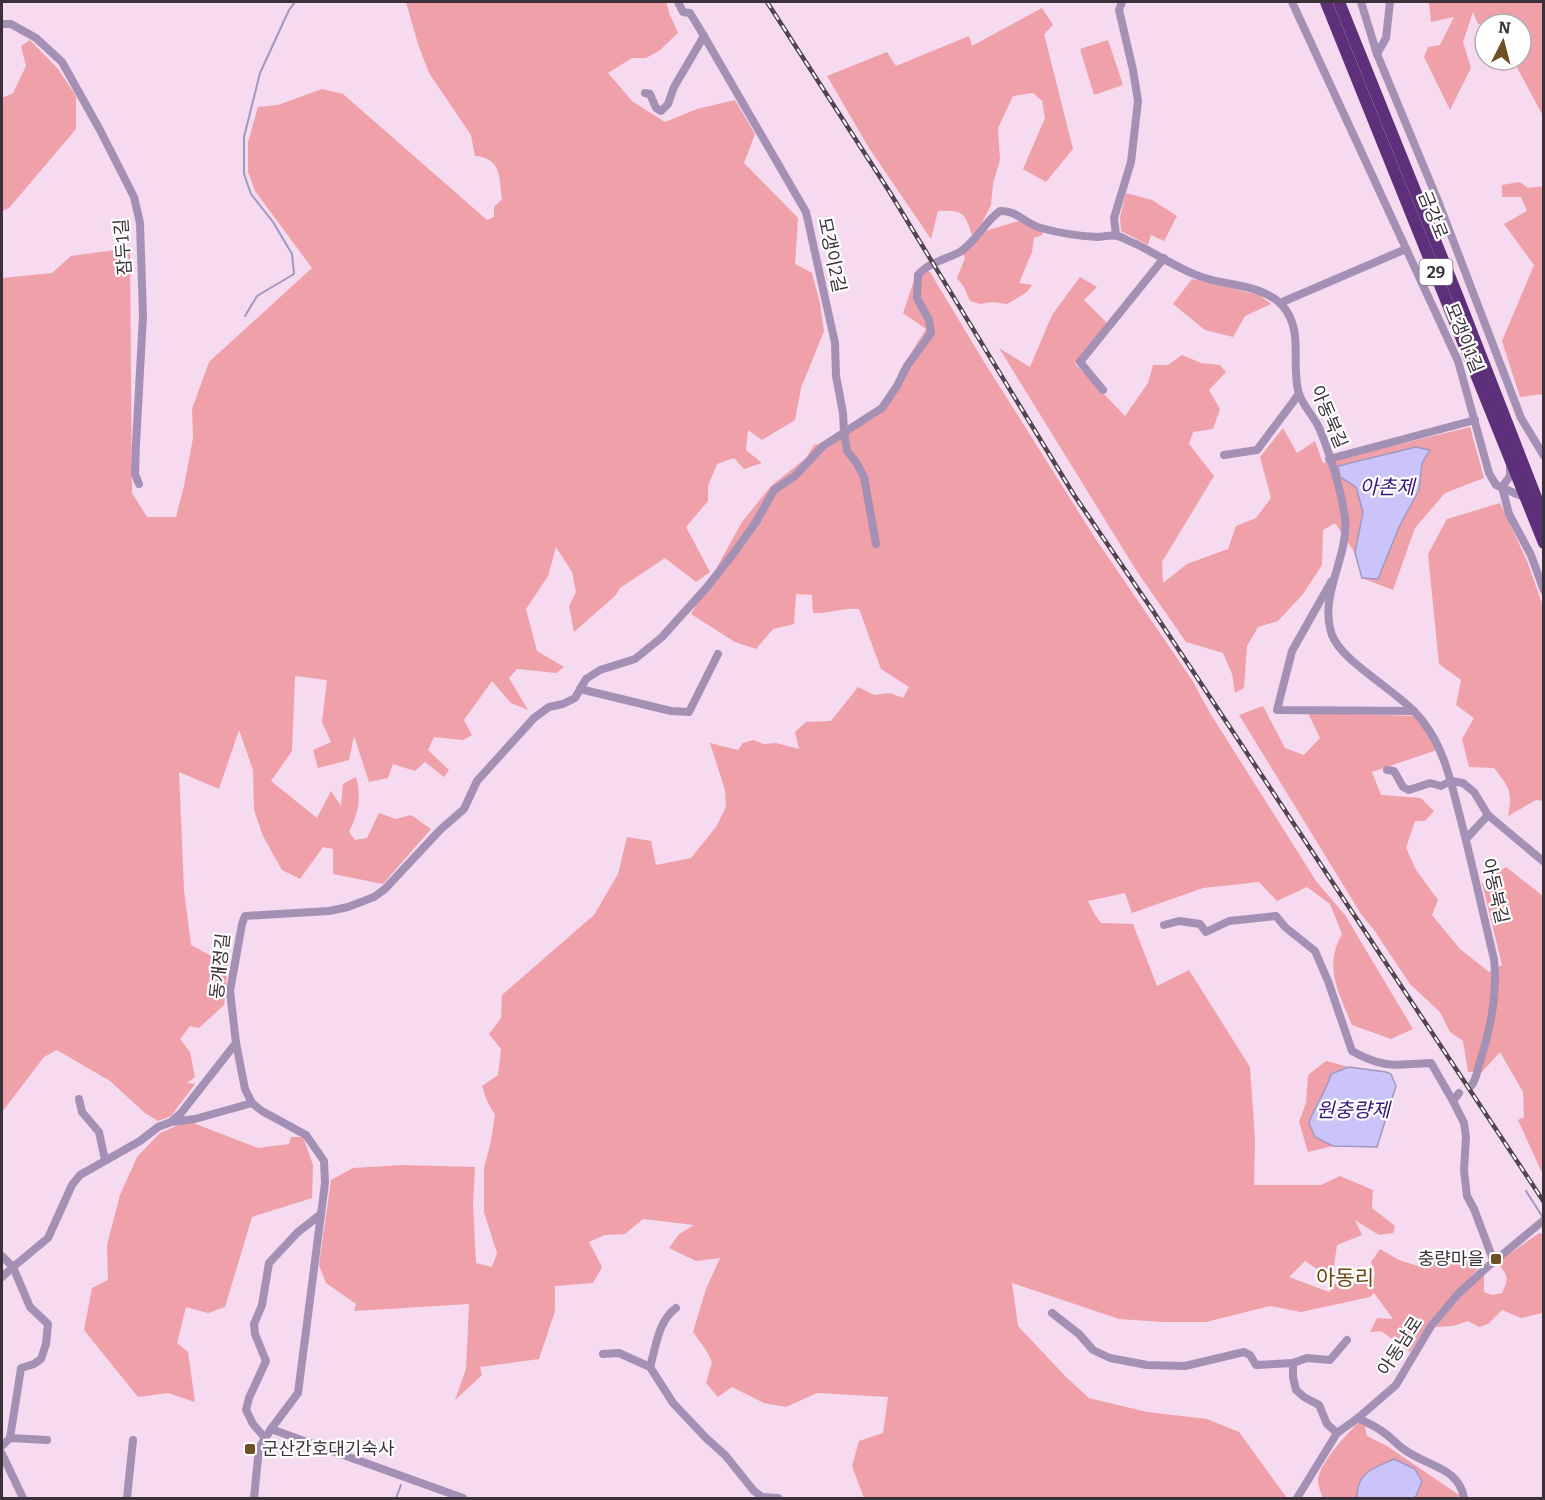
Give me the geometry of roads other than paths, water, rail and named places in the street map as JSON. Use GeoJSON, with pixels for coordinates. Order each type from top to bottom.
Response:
{"type":"FeatureCollection","features":[{"type":"Feature","properties":{"kind":"highway"},"geometry":{"type":"LineString","coordinates":[[1320,2],[1346,58],[1354,67]]}},
{"type":"Feature","properties":{"kind":"highway","name":"금강로"},"geometry":{"type":"LineString","coordinates":[[1326,2],[1510,457],[1544,518]]}},
{"type":"Feature","properties":{"kind":"highway","name":"금강로"},"geometry":{"type":"LineString","coordinates":[[1340,2],[1536,503],[1544,543]]}},
{"type":"Feature","properties":{"kind":"street","name":"모갱이2길"},"geometry":{"type":"LineString","coordinates":[[678,2],[683,12],[690,13],[806,212],[835,343],[836,376],[843,413],[843,432],[848,451],[864,477],[876,544]]}},
{"type":"Feature","properties":{"kind":"street"},"geometry":{"type":"LineString","coordinates":[[1116,235],[1114,218],[1131,162],[1138,101],[1119,10],[1122,2]]}},
{"type":"Feature","properties":{"kind":"street","name":"모갱이1길"},"geometry":{"type":"LineString","coordinates":[[1292,2],[1458,361],[1489,473],[1496,485],[1502,487],[1509,514],[1531,555],[1544,591]]}},
{"type":"Feature","properties":{"kind":"street"},"geometry":{"type":"LineString","coordinates":[[1361,2],[1377,54],[1438,201],[1521,418],[1544,456]]}},
{"type":"Feature","properties":{"kind":"street"},"geometry":{"type":"LineString","coordinates":[[1377,54],[1386,38],[1390,2]]}},
{"type":"Feature","properties":{"kind":"street"},"geometry":{"type":"LineString","coordinates":[[2,33],[6,24]]}},
{"type":"Feature","properties":{"kind":"street","name":"잠두1길"},"geometry":{"type":"LineString","coordinates":[[6,24],[36,38],[62,62],[134,197],[140,223],[144,316],[135,474],[139,484]]}},
{"type":"Feature","properties":{"kind":"street"},"geometry":{"type":"LineString","coordinates":[[645,93],[650,94],[656,108],[661,111],[668,104],[674,87],[704,36]]}},
{"type":"Feature","properties":{"kind":"street"},"geometry":{"type":"LineString","coordinates":[[1431,207],[1438,201]]}},
{"type":"Feature","properties":{"kind":"street"},"geometry":{"type":"LineString","coordinates":[[843,432],[882,408],[907,366],[931,333],[929,320],[916,298],[918,275],[938,260],[960,252],[978,236],[991,217],[1000,211],[1008,210],[1017,213],[1024,221],[1059,232],[1099,237],[1116,235],[1206,279],[1243,286],[1280,303],[1406,249]]}},
{"type":"Feature","properties":{"kind":"street"},"geometry":{"type":"LineString","coordinates":[[1398,232],[1410,225]]}},
{"type":"Feature","properties":{"kind":"street"},"geometry":{"type":"LineString","coordinates":[[1103,390],[1080,362],[1164,258]]}},
{"type":"Feature","properties":{"kind":"street","name":"아동북길"},"geometry":{"type":"LineString","coordinates":[[1280,303],[1290,317],[1295,333],[1299,394],[1319,428],[1340,495],[1345,521],[1344,544],[1332,579],[1292,651],[1277,710],[1414,711]]}},
{"type":"Feature","properties":{"kind":"street"},"geometry":{"type":"LineString","coordinates":[[1224,455],[1257,450],[1299,394]]}},
{"type":"Feature","properties":{"kind":"street"},"geometry":{"type":"LineString","coordinates":[[1329,459],[1475,420]]}},
{"type":"Feature","properties":{"kind":"street","name":"동개정길"},"geometry":{"type":"LineString","coordinates":[[252,1103],[245,1089],[236,1044],[230,991],[245,916],[329,911],[348,907],[374,897],[385,889],[440,830],[464,808],[477,780],[534,718],[549,707],[575,698],[586,679],[600,670],[635,659],[664,634],[707,587],[733,554],[756,522],[774,490],[795,476],[823,446],[843,432]]}},
{"type":"Feature","properties":{"kind":"street"},"geometry":{"type":"LineString","coordinates":[[1510,457],[1510,476],[1502,487],[1536,503]]}},
{"type":"Feature","properties":{"kind":"street","name":"아동북길"},"geometry":{"type":"LineString","coordinates":[[1332,579],[1328,621],[1333,638],[1347,657],[1401,698],[1424,722],[1439,746],[1451,781],[1496,975],[1492,1018],[1483,1054],[1471,1086]]}},
{"type":"Feature","properties":{"kind":"street"},"geometry":{"type":"LineString","coordinates":[[580,689],[660,709],[689,712],[718,654]]}},
{"type":"Feature","properties":{"kind":"street"},"geometry":{"type":"LineString","coordinates":[[1387,770],[1394,771],[1403,787],[1409,790],[1430,783],[1441,786],[1451,781],[1463,783],[1474,792],[1488,816],[1544,862]]}},
{"type":"Feature","properties":{"kind":"street"},"geometry":{"type":"LineString","coordinates":[[1466,838],[1488,816]]}},
{"type":"Feature","properties":{"kind":"street"},"geometry":{"type":"LineString","coordinates":[[1164,925],[1179,921],[1200,924],[1206,932],[1229,921],[1276,916],[1285,927],[1315,951],[1352,1050],[1368,1060],[1392,1066],[1431,1063],[1456,1097],[1466,1137],[1464,1171],[1467,1196],[1494,1262]]}},
{"type":"Feature","properties":{"kind":"street"},"geometry":{"type":"LineString","coordinates":[[171,1122],[181,1113],[236,1044]]}},
{"type":"Feature","properties":{"kind":"street"},"geometry":{"type":"LineString","coordinates":[[79,1099],[82,1112],[99,1132],[105,1160]]}},
{"type":"Feature","properties":{"kind":"street"},"geometry":{"type":"LineString","coordinates":[[2,1277],[48,1238],[72,1185],[80,1174],[140,1142],[158,1127],[252,1103],[306,1135],[324,1161],[325,1183],[298,1394],[259,1448],[254,1498]]}},
{"type":"Feature","properties":{"kind":"street"},"geometry":{"type":"LineString","coordinates":[[265,1438],[253,1424],[246,1410],[266,1361],[255,1334],[254,1324],[262,1305],[269,1263],[297,1233],[321,1214]]}},
{"type":"Feature","properties":{"kind":"street","name":"아동남로"},"geometry":{"type":"LineString","coordinates":[[1298,1498],[1337,1433],[1396,1385],[1431,1326],[1457,1295],[1543,1221]]}},
{"type":"Feature","properties":{"kind":"street"},"geometry":{"type":"LineString","coordinates":[[2,1256],[13,1267],[30,1308],[48,1324],[41,1359],[21,1368],[10,1438],[2,1446]]}},
{"type":"Feature","properties":{"kind":"street"},"geometry":{"type":"LineString","coordinates":[[650,1367],[663,1323],[667,1315],[676,1308]]}},
{"type":"Feature","properties":{"kind":"street"},"geometry":{"type":"LineString","coordinates":[[1052,1313],[1079,1334],[1093,1350],[1110,1358],[1147,1365],[1185,1366],[1244,1352],[1250,1355],[1256,1365],[1293,1363],[1307,1358],[1330,1360],[1347,1340]]}},
{"type":"Feature","properties":{"kind":"street"},"geometry":{"type":"LineString","coordinates":[[603,1354],[618,1353],[650,1367],[674,1403],[725,1455],[754,1491],[761,1498],[778,1498]]}},
{"type":"Feature","properties":{"kind":"street"},"geometry":{"type":"LineString","coordinates":[[1293,1363],[1296,1390],[1319,1405],[1327,1424],[1337,1433]]}},
{"type":"Feature","properties":{"kind":"street"},"geometry":{"type":"LineString","coordinates":[[1358,1418],[1385,1432],[1406,1452],[1442,1468],[1455,1478],[1463,1491],[1464,1498]]}},
{"type":"Feature","properties":{"kind":"street"},"geometry":{"type":"LineString","coordinates":[[271,1429],[463,1498]]}},
{"type":"Feature","properties":{"kind":"street"},"geometry":{"type":"LineString","coordinates":[[10,1438],[47,1440]]}},
{"type":"Feature","properties":{"kind":"street"},"geometry":{"type":"LineString","coordinates":[[127,1498],[133,1440]]}},
{"type":"Feature","properties":{"kind":"street"},"geometry":{"type":"LineString","coordinates":[[2,1454],[23,1498]]}},
{"type":"Feature","properties":{"kind":"water","name":"아촌제"},"geometry":{"type":"Polygon","coordinates":[[[1416,447],[1430,450],[1422,463],[1419,490],[1399,527],[1378,579],[1362,578],[1355,553],[1363,512],[1356,487],[1340,477],[1338,466],[1416,447]]]}},
{"type":"Feature","properties":{"kind":"water","name":"원충량제"},"geometry":{"type":"Polygon","coordinates":[[[1349,1067],[1391,1074],[1396,1086],[1377,1147],[1333,1146],[1315,1137],[1309,1123],[1331,1074],[1349,1067]]]}},
{"type":"Feature","properties":{"kind":"water"},"geometry":{"type":"Polygon","coordinates":[[[1394,1459],[1415,1469],[1422,1481],[1416,1496],[1413,1498],[1357,1498],[1363,1476],[1394,1459]]]}},
{"type":"Feature","properties":{"kind":"waterway"},"geometry":{"type":"LineString","coordinates":[[245,316],[257,296],[294,274],[292,254],[273,222],[251,194],[244,174],[244,137],[260,73],[289,10],[295,2]]}},
{"type":"Feature","properties":{"kind":"waterway"},"geometry":{"type":"LineString","coordinates":[[1526,1191],[1544,1219]]}},
{"type":"Feature","properties":{"kind":"waterway"},"geometry":{"type":"LineString","coordinates":[[396,1498],[401,1485]]}},
{"type":"Feature","properties":{"kind":"railway"},"geometry":{"type":"LineString","coordinates":[[767,2],[889,191],[1074,495],[1544,1202]]}},
{"type":"Feature","properties":{"kind":"place","name":"충량마을"},"geometry":{"type":"Point","coordinates":[1496,1259]}},
{"type":"Feature","properties":{"kind":"place","name":"군산간호대기숙사"},"geometry":{"type":"Point","coordinates":[250,1449]}},
{"type":"Feature","properties":{"kind":"district","name":"아동리"},"geometry":{"type":"Point","coordinates":[1345,1278]}}]}
